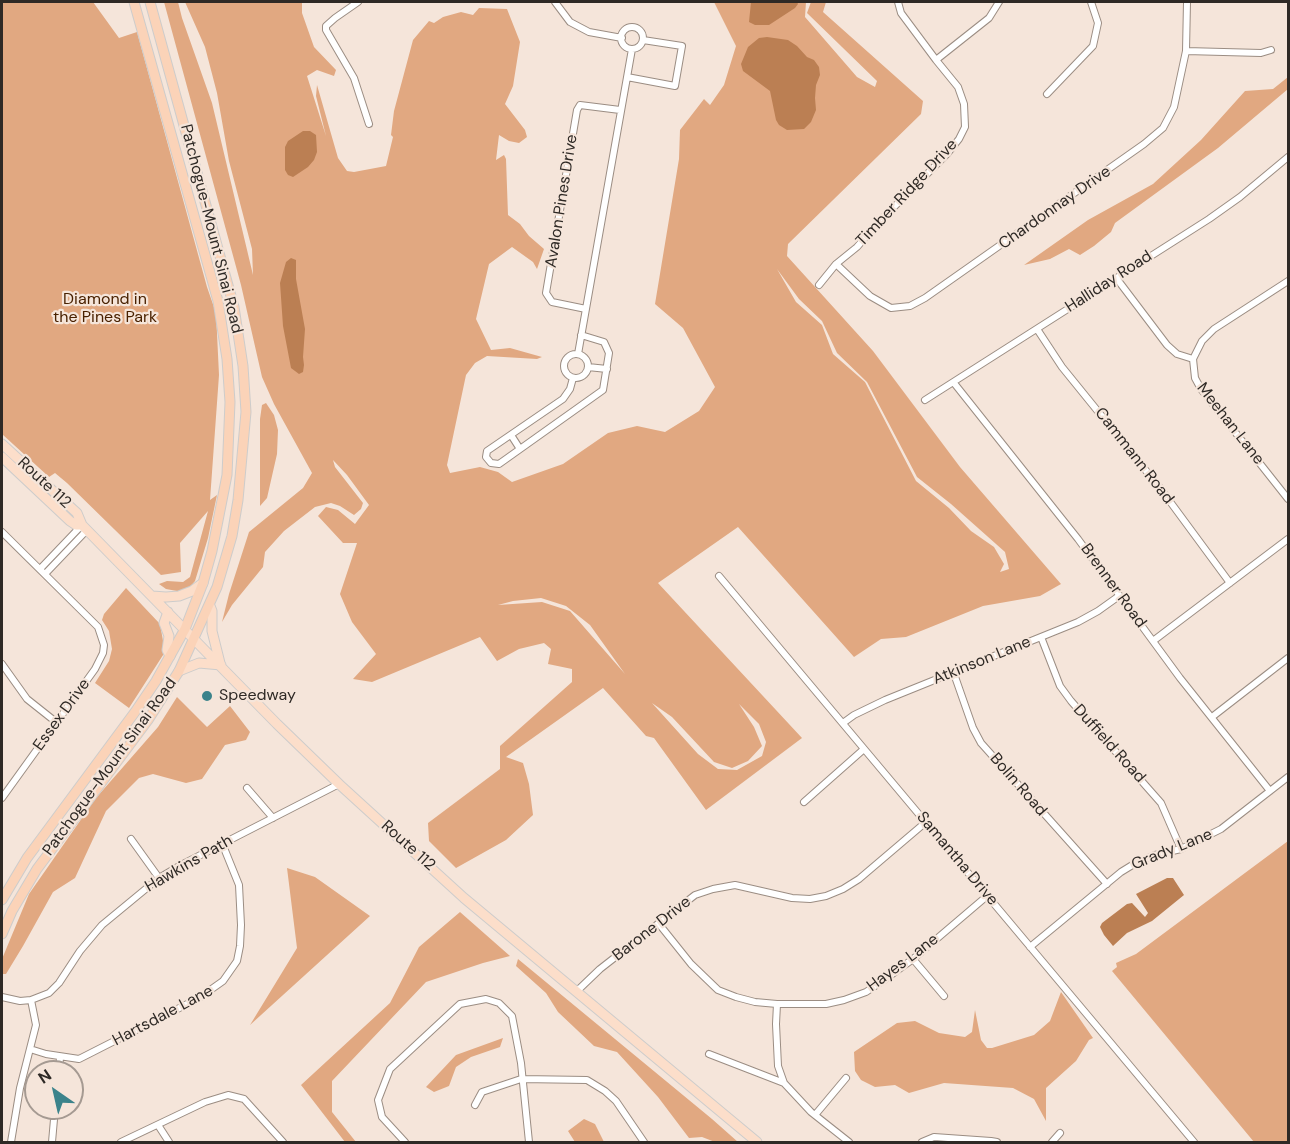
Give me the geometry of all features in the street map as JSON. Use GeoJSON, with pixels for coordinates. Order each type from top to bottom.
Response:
{"type":"FeatureCollection","features":[{"type":"Feature","properties":{"kind":"highway","name":"Patchogue-Mount Sinai Road"},"geometry":{"type":"LineString","coordinates":[[2,900],[27,858],[135,712],[185,629],[203,583],[221,512],[227,475],[229,394],[225,342],[218,301],[134,2]]}},
{"type":"Feature","properties":{"kind":"highway","name":"Patchogue-Mount Sinai Road"},"geometry":{"type":"LineString","coordinates":[[2,934],[12,911],[37,869],[148,720],[179,671],[210,606],[224,567],[238,500],[244,436],[245,393],[234,307],[150,2]]}},
{"type":"Feature","properties":{"kind":"highway"},"geometry":{"type":"LineString","coordinates":[[229,394],[245,393]]}},
{"type":"Feature","properties":{"kind":"main road","name":"Route 112"},"geometry":{"type":"LineString","coordinates":[[2,444],[77,513],[85,528],[339,784],[464,898],[757,1143]]}},
{"type":"Feature","properties":{"kind":"main road","name":"Route 112"},"geometry":{"type":"LineString","coordinates":[[2,457],[70,521],[85,528]]}},
{"type":"Feature","properties":{"kind":"main road"},"geometry":{"type":"LineString","coordinates":[[152,596],[179,596],[203,583]]}},
{"type":"Feature","properties":{"kind":"main road"},"geometry":{"type":"LineString","coordinates":[[179,671],[199,663],[221,665],[212,631],[210,606]]}},
{"type":"Feature","properties":{"kind":"main road"},"geometry":{"type":"LineString","coordinates":[[168,612],[164,623],[169,636],[167,650],[170,656]]}},
{"type":"Feature","properties":{"kind":"street"},"geometry":{"type":"LineString","coordinates":[[358,2],[335,18],[326,30],[354,78],[369,124]]}},
{"type":"Feature","properties":{"kind":"street"},"geometry":{"type":"LineString","coordinates":[[555,2],[570,22],[589,32],[622,38]]}},
{"type":"Feature","properties":{"kind":"street","name":"Timber Ridge Drive"},"geometry":{"type":"LineString","coordinates":[[819,285],[836,264],[857,247],[947,154],[965,127],[964,104],[958,87],[901,13],[898,2]]}},
{"type":"Feature","properties":{"kind":"street"},"geometry":{"type":"LineString","coordinates":[[936,60],[989,18],[999,2]]}},
{"type":"Feature","properties":{"kind":"street"},"geometry":{"type":"LineString","coordinates":[[1047,94],[1093,46],[1098,23],[1091,2]]}},
{"type":"Feature","properties":{"kind":"street","name":"Chardonnay Drive"},"geometry":{"type":"LineString","coordinates":[[836,264],[870,296],[891,308],[909,306],[925,298],[1096,179],[1163,128],[1174,107],[1186,51],[1187,2]]}},
{"type":"Feature","properties":{"kind":"street"},"geometry":{"type":"LineString","coordinates":[[633,28],[640,30],[643,40],[638,47],[632,49],[626,46],[622,38],[624,31],[633,28]]}},
{"type":"Feature","properties":{"kind":"street"},"geometry":{"type":"LineString","coordinates":[[627,77],[675,86],[682,46],[643,40]]}},
{"type":"Feature","properties":{"kind":"street"},"geometry":{"type":"LineString","coordinates":[[578,354],[632,49]]}},
{"type":"Feature","properties":{"kind":"street"},"geometry":{"type":"LineString","coordinates":[[1186,51],[1261,52],[1271,50]]}},
{"type":"Feature","properties":{"kind":"street","name":"Avalon Pines Drive"},"geometry":{"type":"LineString","coordinates":[[586,309],[552,302],[546,293],[577,110],[580,105],[620,110]]}},
{"type":"Feature","properties":{"kind":"street","name":"Halliday Road"},"geometry":{"type":"LineString","coordinates":[[925,400],[1117,279],[1240,197],[1287,161]]}},
{"type":"Feature","properties":{"kind":"street"},"geometry":{"type":"LineString","coordinates":[[1117,279],[1167,345],[1177,354],[1193,359]]}},
{"type":"Feature","properties":{"kind":"street","name":"Meehan Lane"},"geometry":{"type":"LineString","coordinates":[[1288,281],[1214,329],[1202,342],[1193,359],[1195,378],[1201,389],[1288,499]]}},
{"type":"Feature","properties":{"kind":"street","name":"Cammann Road"},"geometry":{"type":"LineString","coordinates":[[1037,329],[1062,367],[1160,488],[1230,583]]}},
{"type":"Feature","properties":{"kind":"street"},"geometry":{"type":"LineString","coordinates":[[573,378],[570,389],[563,399],[487,452],[486,457],[490,463],[499,464],[603,390],[609,353],[604,342],[581,335]]}},
{"type":"Feature","properties":{"kind":"street"},"geometry":{"type":"LineString","coordinates":[[578,354],[586,361],[588,367],[582,376],[573,378],[566,373],[564,363],[571,355],[578,354]]}},
{"type":"Feature","properties":{"kind":"street"},"geometry":{"type":"LineString","coordinates":[[588,367],[607,369]]}},
{"type":"Feature","properties":{"kind":"street","name":"Brenner Road"},"geometry":{"type":"LineString","coordinates":[[954,383],[1078,539],[1153,641],[1270,790]]}},
{"type":"Feature","properties":{"kind":"street"},"geometry":{"type":"LineString","coordinates":[[511,435],[520,449]]}},
{"type":"Feature","properties":{"kind":"street"},"geometry":{"type":"LineString","coordinates":[[40,569],[85,528]]}},
{"type":"Feature","properties":{"kind":"street"},"geometry":{"type":"LineString","coordinates":[[2,532],[45,574],[85,528]]}},
{"type":"Feature","properties":{"kind":"street"},"geometry":{"type":"LineString","coordinates":[[1153,641],[1288,539]]}},
{"type":"Feature","properties":{"kind":"street","name":"Essex Drive"},"geometry":{"type":"LineString","coordinates":[[2,798],[100,661],[104,645],[98,627],[45,574]]}},
{"type":"Feature","properties":{"kind":"street","name":"Samantha Drive"},"geometry":{"type":"LineString","coordinates":[[720,576],[1194,1143]]}},
{"type":"Feature","properties":{"kind":"street","name":"Atkinson Lane"},"geometry":{"type":"LineString","coordinates":[[843,723],[870,706],[1078,622],[1119,596]]}},
{"type":"Feature","properties":{"kind":"street","name":"Duffield Road"},"geometry":{"type":"LineString","coordinates":[[1041,637],[1060,686],[1161,803],[1181,849]]}},
{"type":"Feature","properties":{"kind":"street"},"geometry":{"type":"LineString","coordinates":[[1212,717],[1288,658]]}},
{"type":"Feature","properties":{"kind":"street"},"geometry":{"type":"LineString","coordinates":[[2,664],[27,699],[56,722]]}},
{"type":"Feature","properties":{"kind":"street","name":"Bolin Road"},"geometry":{"type":"LineString","coordinates":[[953,671],[973,728],[981,743],[1107,884]]}},
{"type":"Feature","properties":{"kind":"street"},"geometry":{"type":"LineString","coordinates":[[804,802],[864,749]]}},
{"type":"Feature","properties":{"kind":"street","name":"Grady Lane"},"geometry":{"type":"LineString","coordinates":[[1030,947],[1134,864],[1155,855],[1181,849],[1221,829],[1288,777]]}},
{"type":"Feature","properties":{"kind":"street","name":"Hawkins Path"},"geometry":{"type":"LineString","coordinates":[[31,1000],[49,993],[102,925],[159,878],[222,843],[339,784]]}},
{"type":"Feature","properties":{"kind":"street"},"geometry":{"type":"LineString","coordinates":[[247,788],[273,818]]}},
{"type":"Feature","properties":{"kind":"street","name":"Barone Drive"},"geometry":{"type":"LineString","coordinates":[[576,992],[600,969],[695,895],[735,885],[792,898],[810,899],[826,896],[860,879],[926,822]]}},
{"type":"Feature","properties":{"kind":"street"},"geometry":{"type":"LineString","coordinates":[[131,838],[159,878]]}},
{"type":"Feature","properties":{"kind":"street","name":"Hartsdale Lane"},"geometry":{"type":"LineString","coordinates":[[30,1049],[60,1057],[79,1059],[212,991],[224,981],[237,961],[240,946],[239,885],[222,843]]}},
{"type":"Feature","properties":{"kind":"street","name":"Hayes Lane"},"geometry":{"type":"LineString","coordinates":[[659,924],[691,964],[718,990],[745,1000],[777,1004],[826,1004],[866,992],[913,959],[987,896]]}},
{"type":"Feature","properties":{"kind":"street"},"geometry":{"type":"LineString","coordinates":[[913,959],[944,996]]}},
{"type":"Feature","properties":{"kind":"street"},"geometry":{"type":"LineString","coordinates":[[2,997],[20,1001],[31,1000],[36,1025],[20,1088],[11,1143]]}},
{"type":"Feature","properties":{"kind":"street"},"geometry":{"type":"LineString","coordinates":[[405,1143],[382,1117],[378,1100],[390,1069],[460,1004],[486,999],[499,1003],[512,1016],[518,1045],[529,1143]]}},
{"type":"Feature","properties":{"kind":"street"},"geometry":{"type":"LineString","coordinates":[[777,1004],[778,1066],[784,1083],[815,1115],[849,1143]]}},
{"type":"Feature","properties":{"kind":"street"},"geometry":{"type":"LineString","coordinates":[[709,1054],[784,1083]]}},
{"type":"Feature","properties":{"kind":"street"},"geometry":{"type":"LineString","coordinates":[[815,1115],[846,1078]]}},
{"type":"Feature","properties":{"kind":"street"},"geometry":{"type":"LineString","coordinates":[[475,1105],[482,1092],[521,1079],[587,1080],[616,1101],[644,1143]]}},
{"type":"Feature","properties":{"kind":"street"},"geometry":{"type":"LineString","coordinates":[[121,1143],[205,1102],[228,1095],[244,1099],[283,1143]]}},
{"type":"Feature","properties":{"kind":"street"},"geometry":{"type":"LineString","coordinates":[[52,1143],[54,1120]]}},
{"type":"Feature","properties":{"kind":"street"},"geometry":{"type":"LineString","coordinates":[[158,1125],[169,1143]]}},
{"type":"Feature","properties":{"kind":"street"},"geometry":{"type":"LineString","coordinates":[[1052,1143],[1060,1133]]}},
{"type":"Feature","properties":{"kind":"street"},"geometry":{"type":"LineString","coordinates":[[922,1143],[934,1137],[991,1140],[997,1143]]}},
{"type":"Feature","properties":{"kind":"green space","name":"Diamond in the Pines Park"},"geometry":{"type":"Polygon","coordinates":[[[2,2],[93,2],[119,38],[137,32],[216,313],[219,375],[210,500],[217,495],[208,538],[195,581],[190,587],[177,594],[177,591],[166,589],[159,584],[167,581],[183,582],[190,577],[208,511],[180,543],[181,572],[161,575],[67,483],[55,473],[49,477],[2,434],[2,2]]]}},
{"type":"Feature","properties":{"kind":"green space"},"geometry":{"type":"Polygon","coordinates":[[[164,2],[178,2],[212,103],[253,275],[252,249],[229,161],[217,93],[205,47],[185,2],[302,2],[302,13],[314,47],[336,70],[334,76],[317,70],[307,76],[326,136],[316,96],[317,85],[338,158],[347,171],[354,172],[386,166],[393,137],[391,135],[394,111],[413,40],[429,21],[434,23],[443,17],[461,12],[473,15],[479,8],[507,9],[520,42],[513,86],[505,104],[525,130],[527,137],[519,143],[509,141],[499,135],[496,160],[504,155],[506,159],[508,215],[544,249],[537,269],[533,262],[512,247],[489,264],[476,319],[491,350],[510,348],[542,357],[537,359],[487,356],[475,363],[466,375],[447,465],[450,473],[480,467],[498,472],[512,482],[563,464],[608,433],[637,426],[665,432],[699,411],[715,387],[683,328],[655,304],[679,159],[680,130],[704,99],[710,105],[724,85],[736,46],[714,2],[806,2],[805,17],[857,77],[875,87],[877,81],[807,13],[811,2],[826,2],[823,12],[923,101],[921,114],[788,244],[787,256],[873,351],[960,467],[1061,584],[1040,596],[983,606],[906,637],[881,639],[854,657],[738,527],[658,583],[802,738],[706,810],[654,738],[646,736],[603,688],[506,757],[523,763],[529,784],[533,815],[506,840],[456,868],[429,841],[428,823],[500,769],[500,746],[572,682],[572,669],[548,664],[551,649],[544,643],[519,649],[497,661],[480,637],[372,682],[353,679],[376,654],[352,622],[340,594],[357,543],[343,543],[318,516],[326,507],[338,510],[355,524],[369,505],[333,460],[335,467],[363,503],[361,509],[354,515],[331,503],[315,507],[284,531],[265,552],[263,567],[232,605],[222,622],[249,532],[303,488],[312,473],[274,404],[262,377],[241,285],[164,2]],[[777,269],[796,302],[822,325],[833,354],[865,382],[916,481],[949,508],[971,531],[994,547],[1004,564],[1000,572],[1009,569],[1005,552],[917,477],[867,382],[837,353],[822,321],[799,299],[777,269]],[[541,598],[498,605],[542,602],[570,611],[625,674],[590,625],[566,606],[541,598]],[[652,703],[698,754],[718,769],[737,770],[762,756],[766,742],[759,724],[739,704],[754,727],[762,746],[748,761],[732,768],[714,762],[672,717],[652,703]]]}},
{"type":"Feature","properties":{"kind":"green space"},"geometry":{"type":"Polygon","coordinates":[[[1288,77],[1288,89],[1218,148],[1115,223],[1111,232],[1094,246],[1080,255],[1069,249],[1050,259],[1024,265],[1088,220],[1153,184],[1201,140],[1245,91],[1273,89],[1288,77]]]}},
{"type":"Feature","properties":{"kind":"green space"},"geometry":{"type":"Polygon","coordinates":[[[266,403],[274,415],[278,430],[277,454],[267,498],[260,506],[260,419],[262,405],[266,403]]]}},
{"type":"Feature","properties":{"kind":"green space"},"geometry":{"type":"Polygon","coordinates":[[[126,588],[160,624],[165,652],[129,708],[95,683],[109,661],[112,649],[109,631],[102,620],[104,614],[126,588]]]}},
{"type":"Feature","properties":{"kind":"green space"},"geometry":{"type":"Polygon","coordinates":[[[177,697],[207,727],[230,706],[250,732],[246,740],[225,745],[202,779],[186,783],[153,774],[139,778],[106,811],[75,878],[53,892],[6,974],[2,974],[2,959],[29,894],[96,798],[158,727],[177,697]]]}},
{"type":"Feature","properties":{"kind":"green space"},"geometry":{"type":"Polygon","coordinates":[[[1288,841],[1288,1142],[1254,1142],[1112,971],[1117,967],[1116,963],[1136,954],[1288,841]]]}},
{"type":"Feature","properties":{"kind":"green space"},"geometry":{"type":"Polygon","coordinates":[[[287,868],[315,877],[370,916],[250,1025],[297,948],[287,868]]]}},
{"type":"Feature","properties":{"kind":"green space"},"geometry":{"type":"Polygon","coordinates":[[[460,912],[510,956],[426,982],[332,1081],[332,1112],[356,1142],[345,1142],[301,1085],[390,1003],[419,947],[460,912]]]}},
{"type":"Feature","properties":{"kind":"green space"},"geometry":{"type":"Polygon","coordinates":[[[518,959],[738,1142],[715,1142],[702,1137],[689,1138],[658,1097],[617,1052],[594,1046],[558,1012],[546,993],[516,966],[518,959]]]}},
{"type":"Feature","properties":{"kind":"green space"},"geometry":{"type":"Polygon","coordinates":[[[1061,992],[1093,1038],[1089,1040],[1076,1061],[1046,1088],[1046,1121],[1034,1099],[1013,1088],[944,1083],[909,1093],[895,1085],[875,1087],[861,1080],[855,1071],[854,1052],[897,1023],[915,1021],[939,1033],[965,1037],[972,1032],[975,1010],[981,1040],[987,1048],[1034,1035],[1050,1021],[1061,992]]]}},
{"type":"Feature","properties":{"kind":"green space"},"geometry":{"type":"Polygon","coordinates":[[[503,1038],[500,1047],[471,1057],[456,1067],[449,1086],[434,1092],[426,1087],[456,1055],[503,1038]]]}},
{"type":"Feature","properties":{"kind":"green space"},"geometry":{"type":"Polygon","coordinates":[[[584,1119],[595,1124],[604,1142],[575,1142],[568,1131],[584,1119]]]}},
{"type":"Feature","properties":{"kind":"shaded area"},"geometry":{"type":"Polygon","coordinates":[[[751,2],[797,2],[798,4],[769,25],[755,25],[749,22],[751,2]]]}},
{"type":"Feature","properties":{"kind":"shaded area"},"geometry":{"type":"Polygon","coordinates":[[[759,38],[788,40],[807,57],[814,60],[819,67],[820,75],[815,98],[816,110],[811,122],[804,129],[787,130],[779,125],[770,91],[743,71],[741,64],[748,47],[759,38]]]}},
{"type":"Feature","properties":{"kind":"shaded area"},"geometry":{"type":"Polygon","coordinates":[[[303,131],[310,131],[316,135],[317,152],[308,167],[293,177],[285,170],[285,147],[288,141],[303,131]]]}},
{"type":"Feature","properties":{"kind":"shaded area"},"geometry":{"type":"Polygon","coordinates":[[[291,258],[296,260],[296,279],[305,329],[304,365],[303,372],[299,374],[291,368],[283,326],[280,283],[286,262],[291,258]]]}},
{"type":"Feature","properties":{"kind":"shaded area"},"geometry":{"type":"Polygon","coordinates":[[[1167,878],[1173,878],[1184,895],[1152,921],[1127,933],[1113,946],[1100,927],[1102,923],[1127,904],[1132,903],[1145,917],[1148,913],[1136,894],[1167,878]]]}},
{"type":"Feature","properties":{"kind":"place","name":"Speedway"},"geometry":{"type":"Point","coordinates":[207,696]}}]}
